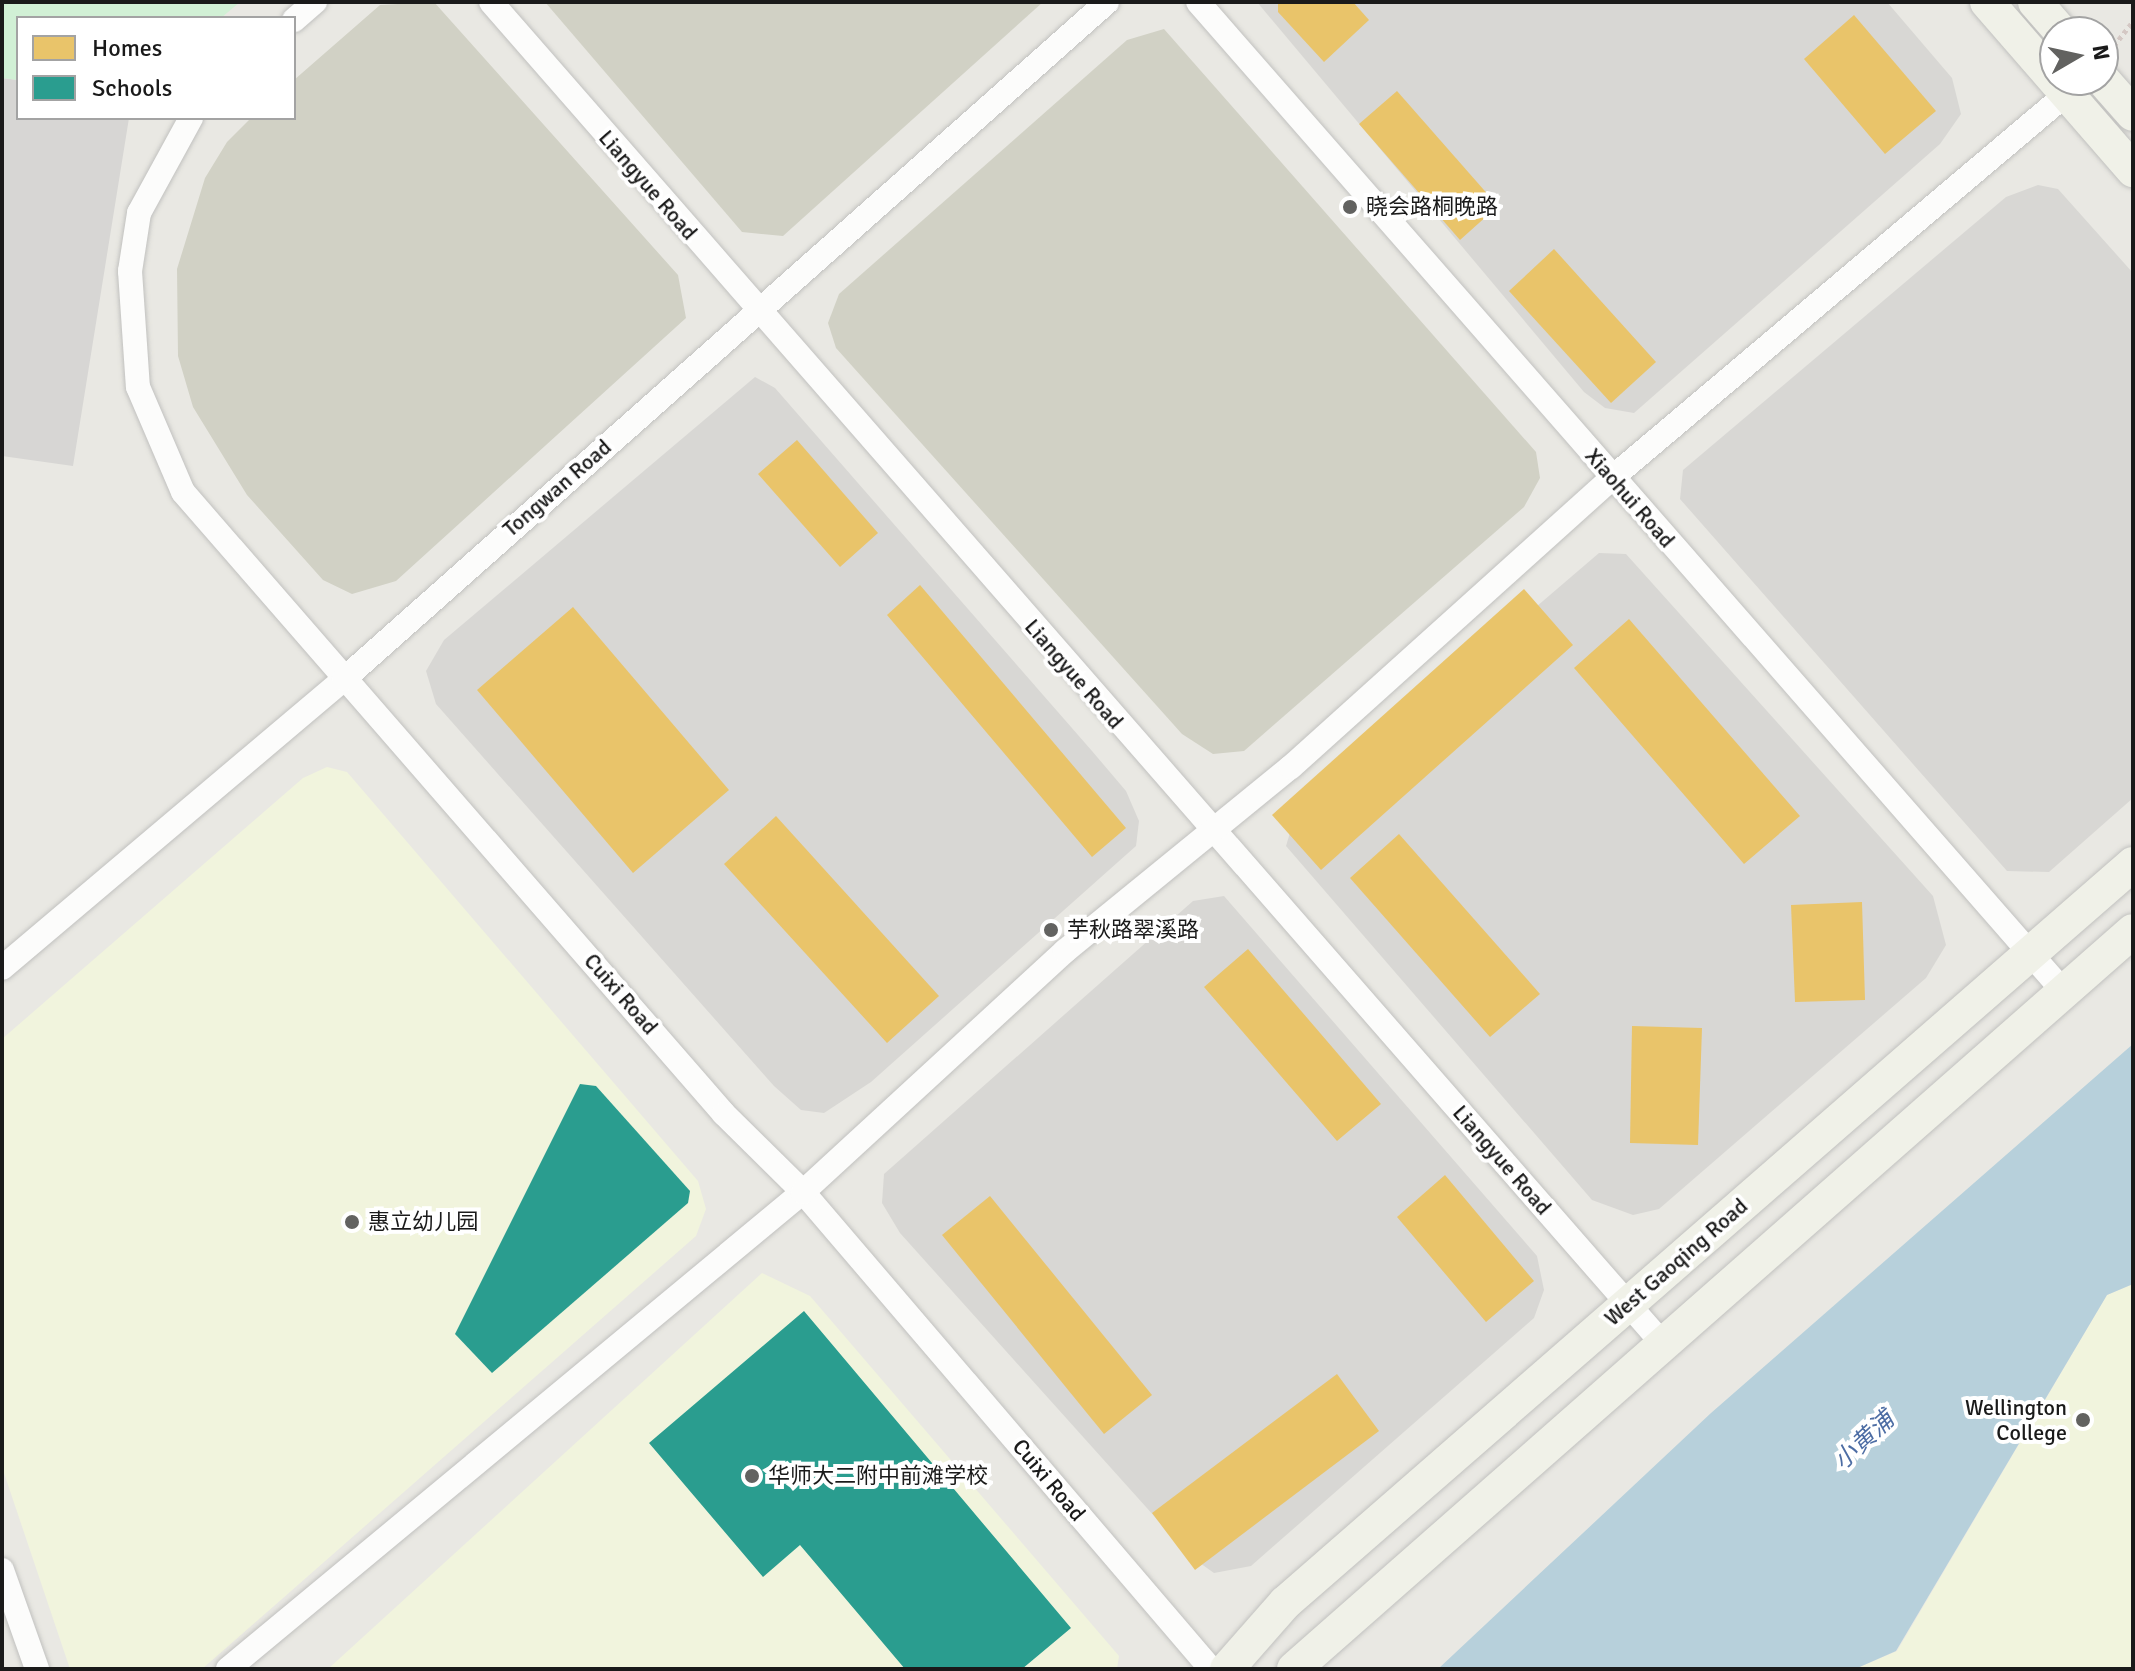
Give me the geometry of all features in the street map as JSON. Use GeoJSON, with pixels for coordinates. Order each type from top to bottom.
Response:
{"type":"FeatureCollection","features":[{"type":"Feature","properties":{"kind":"street"},"geometry":{"type":"LineString","coordinates":[[296,18],[315,2]]}},
{"type":"Feature","properties":{"kind":"street","name":"Liangyue Road"},"geometry":{"type":"LineString","coordinates":[[491,2],[758,312],[1661,1342]]}},
{"type":"Feature","properties":{"kind":"street","name":"Tongwan Road"},"geometry":{"type":"LineString","coordinates":[[2,968],[344,679],[1107,2]]}},
{"type":"Feature","properties":{"kind":"street","name":"Xiaohui Road"},"geometry":{"type":"LineString","coordinates":[[1198,2],[2064,992]]}},
{"type":"Feature","properties":{"kind":"street"},"geometry":{"type":"LineString","coordinates":[[1987,2],[2039,52]]}},
{"type":"Feature","properties":{"kind":"street"},"geometry":{"type":"LineString","coordinates":[[228,1669],[803,1192],[1065,951],[1211,829],[1291,767],[1613,477],[2064,96]]}},
{"type":"Feature","properties":{"kind":"street"},"geometry":{"type":"LineString","coordinates":[[2081,96],[2133,170]]}},
{"type":"Feature","properties":{"kind":"street"},"geometry":{"type":"LineString","coordinates":[[2117,96],[2133,114]]}},
{"type":"Feature","properties":{"kind":"street","name":"Cuixi Road"},"geometry":{"type":"LineString","coordinates":[[190,120],[139,213],[130,271],[138,387],[160,449],[183,492],[724,1114],[803,1192],[1211,1669]]}},
{"type":"Feature","properties":{"kind":"street","name":"West Gaoqing Road"},"geometry":{"type":"LineString","coordinates":[[1227,1669],[1285,1603],[2133,864]]}},
{"type":"Feature","properties":{"kind":"street"},"geometry":{"type":"LineString","coordinates":[[1294,1669],[1661,1342],[2133,931]]}},
{"type":"Feature","properties":{"kind":"street"},"geometry":{"type":"LineString","coordinates":[[2,1570],[37,1669]]}},
{"type":"Feature","properties":{"kind":"path"},"geometry":{"type":"LineString","coordinates":[[2119,39],[2133,21]]}},
{"type":"Feature","properties":{"kind":"shaded area"},"geometry":{"type":"Polygon","coordinates":[[[2,2],[240,2],[223,16],[16,16],[16,80],[2,78],[2,2]]]}},
{"type":"Feature","properties":{"kind":"shaded area"},"geometry":{"type":"Polygon","coordinates":[[[434,2],[678,275],[686,318],[396,581],[352,594],[323,580],[247,495],[193,407],[178,356],[177,269],[205,178],[227,142],[249,120],[296,120],[296,78],[380,5],[434,2]]]}},
{"type":"Feature","properties":{"kind":"shaded area"},"geometry":{"type":"Polygon","coordinates":[[[545,2],[1043,2],[783,236],[742,232],[545,2]]]}},
{"type":"Feature","properties":{"kind":"shaded area"},"geometry":{"type":"Polygon","coordinates":[[[1257,2],[1887,2],[1952,78],[1961,114],[1940,144],[1634,413],[1605,408],[1584,392],[1257,2]]]}},
{"type":"Feature","properties":{"kind":"shaded area"},"geometry":{"type":"Polygon","coordinates":[[[1164,29],[1536,452],[1540,478],[1524,507],[1244,751],[1213,754],[1182,734],[836,348],[828,323],[839,294],[1127,40],[1164,29]]]}},
{"type":"Feature","properties":{"kind":"shaded area"},"geometry":{"type":"Polygon","coordinates":[[[2,78],[16,80],[16,120],[129,120],[73,466],[2,456],[2,78]]]}},
{"type":"Feature","properties":{"kind":"shaded area"},"geometry":{"type":"Polygon","coordinates":[[[2038,185],[2058,189],[2133,273],[2133,798],[2049,872],[2007,871],[1680,499],[1683,470],[2006,197],[2038,185]]]}},
{"type":"Feature","properties":{"kind":"shaded area"},"geometry":{"type":"Polygon","coordinates":[[[755,377],[775,388],[1092,751],[1126,791],[1139,821],[1136,846],[871,1082],[824,1113],[801,1110],[774,1086],[436,704],[426,671],[444,640],[755,377]]]}},
{"type":"Feature","properties":{"kind":"shaded area"},"geometry":{"type":"Polygon","coordinates":[[[1599,553],[1626,554],[1933,896],[1946,945],[1926,978],[1659,1209],[1633,1215],[1592,1200],[1286,846],[1296,813],[1599,553]]]}},
{"type":"Feature","properties":{"kind":"shaded area","name":"惠立幼儿园"},"geometry":{"type":"Polygon","coordinates":[[[327,767],[347,772],[698,1181],[706,1209],[696,1236],[202,1669],[70,1669],[2,1467],[2,1039],[303,778],[327,767]]]}},
{"type":"Feature","properties":{"kind":"shaded area"},"geometry":{"type":"Polygon","coordinates":[[[1224,896],[1537,1256],[1544,1290],[1534,1318],[1251,1566],[1214,1573],[1190,1556],[900,1233],[882,1203],[884,1174],[1193,901],[1224,896]]]}},
{"type":"Feature","properties":{"kind":"shaded area","name":"华师大二附中前滩学校"},"geometry":{"type":"Polygon","coordinates":[[[762,1273],[810,1296],[1119,1656],[1117,1669],[328,1669],[762,1273]]]}},
{"type":"Feature","properties":{"kind":"shaded area","name":"Wellington College"},"geometry":{"type":"Polygon","coordinates":[[[2133,1284],[2133,1669],[1855,1669],[1897,1651],[2107,1295],[2133,1284]]]}},
{"type":"Feature","properties":{"kind":"water","name":"小黄浦"},"geometry":{"type":"Polygon","coordinates":[[[2133,1044],[2133,1284],[2107,1295],[1896,1651],[1855,1669],[1438,1669],[1711,1413],[2133,1044]]]}},
{"type":"Feature","properties":{"kind":"building: Homes"},"geometry":{"type":"Polygon","coordinates":[[[1278,2],[1353,2],[1369,20],[1324,62],[1278,12],[1278,2]]]}},
{"type":"Feature","properties":{"kind":"building: Homes"},"geometry":{"type":"Polygon","coordinates":[[[1854,15],[1936,111],[1885,154],[1804,59],[1854,15]]]}},
{"type":"Feature","properties":{"kind":"building: Homes"},"geometry":{"type":"Polygon","coordinates":[[[1397,91],[1498,206],[1460,240],[1359,124],[1397,91]]]}},
{"type":"Feature","properties":{"kind":"building: Homes"},"geometry":{"type":"Polygon","coordinates":[[[1554,249],[1656,362],[1611,403],[1509,291],[1554,249]]]}},
{"type":"Feature","properties":{"kind":"building: Homes"},"geometry":{"type":"Polygon","coordinates":[[[797,440],[878,533],[840,567],[758,474],[797,440]]]}},
{"type":"Feature","properties":{"kind":"building: Homes"},"geometry":{"type":"Polygon","coordinates":[[[920,585],[1126,828],[1092,857],[887,615],[920,585]]]}},
{"type":"Feature","properties":{"kind":"building: Homes"},"geometry":{"type":"Polygon","coordinates":[[[1524,589],[1573,645],[1321,870],[1272,815],[1524,589]]]}},
{"type":"Feature","properties":{"kind":"building: Homes"},"geometry":{"type":"Polygon","coordinates":[[[573,607],[729,790],[633,873],[477,690],[573,607]]]}},
{"type":"Feature","properties":{"kind":"building: Homes"},"geometry":{"type":"Polygon","coordinates":[[[1629,619],[1800,816],[1744,864],[1574,668],[1629,619]]]}},
{"type":"Feature","properties":{"kind":"building: Homes"},"geometry":{"type":"Polygon","coordinates":[[[776,816],[939,996],[887,1043],[724,864],[776,816]]]}},
{"type":"Feature","properties":{"kind":"building: Homes"},"geometry":{"type":"Polygon","coordinates":[[[1399,834],[1540,994],[1490,1037],[1350,878],[1399,834]]]}},
{"type":"Feature","properties":{"kind":"building: Homes"},"geometry":{"type":"Polygon","coordinates":[[[1862,902],[1865,1000],[1795,1002],[1791,905],[1862,902]]]}},
{"type":"Feature","properties":{"kind":"building: Homes"},"geometry":{"type":"Polygon","coordinates":[[[1248,949],[1381,1104],[1337,1141],[1204,987],[1248,949]]]}},
{"type":"Feature","properties":{"kind":"building: Homes"},"geometry":{"type":"Polygon","coordinates":[[[1632,1026],[1702,1028],[1698,1145],[1630,1143],[1632,1026]]]}},
{"type":"Feature","properties":{"kind":"building: Homes"},"geometry":{"type":"Polygon","coordinates":[[[1445,1175],[1534,1281],[1486,1322],[1397,1217],[1445,1175]]]}},
{"type":"Feature","properties":{"kind":"building: Homes"},"geometry":{"type":"Polygon","coordinates":[[[990,1196],[1152,1395],[1104,1434],[942,1235],[990,1196]]]}},
{"type":"Feature","properties":{"kind":"building: Homes"},"geometry":{"type":"Polygon","coordinates":[[[1337,1374],[1379,1431],[1195,1570],[1152,1513],[1337,1374]]]}},
{"type":"Feature","properties":{"kind":"building: Schools"},"geometry":{"type":"Polygon","coordinates":[[[580,1084],[596,1086],[690,1191],[688,1203],[492,1373],[455,1334],[580,1084]]]}},
{"type":"Feature","properties":{"kind":"building: Schools"},"geometry":{"type":"Polygon","coordinates":[[[804,1311],[1071,1628],[1022,1669],[905,1669],[800,1545],[763,1577],[649,1443],[804,1311]]]}},
{"type":"Feature","properties":{"kind":"place","name":"晓会路桐晚路"},"geometry":{"type":"Point","coordinates":[1350,207]}},
{"type":"Feature","properties":{"kind":"place","name":"芋秋路翠溪路"},"geometry":{"type":"Point","coordinates":[1051,930]}},
{"type":"Feature","properties":{"kind":"place","name":"惠立幼儿园"},"geometry":{"type":"Point","coordinates":[352,1222]}},
{"type":"Feature","properties":{"kind":"place","name":"Wellington College"},"geometry":{"type":"Point","coordinates":[2083,1420]}},
{"type":"Feature","properties":{"kind":"place","name":"华师大二附中前滩学校"},"geometry":{"type":"Point","coordinates":[752,1476]}}]}
